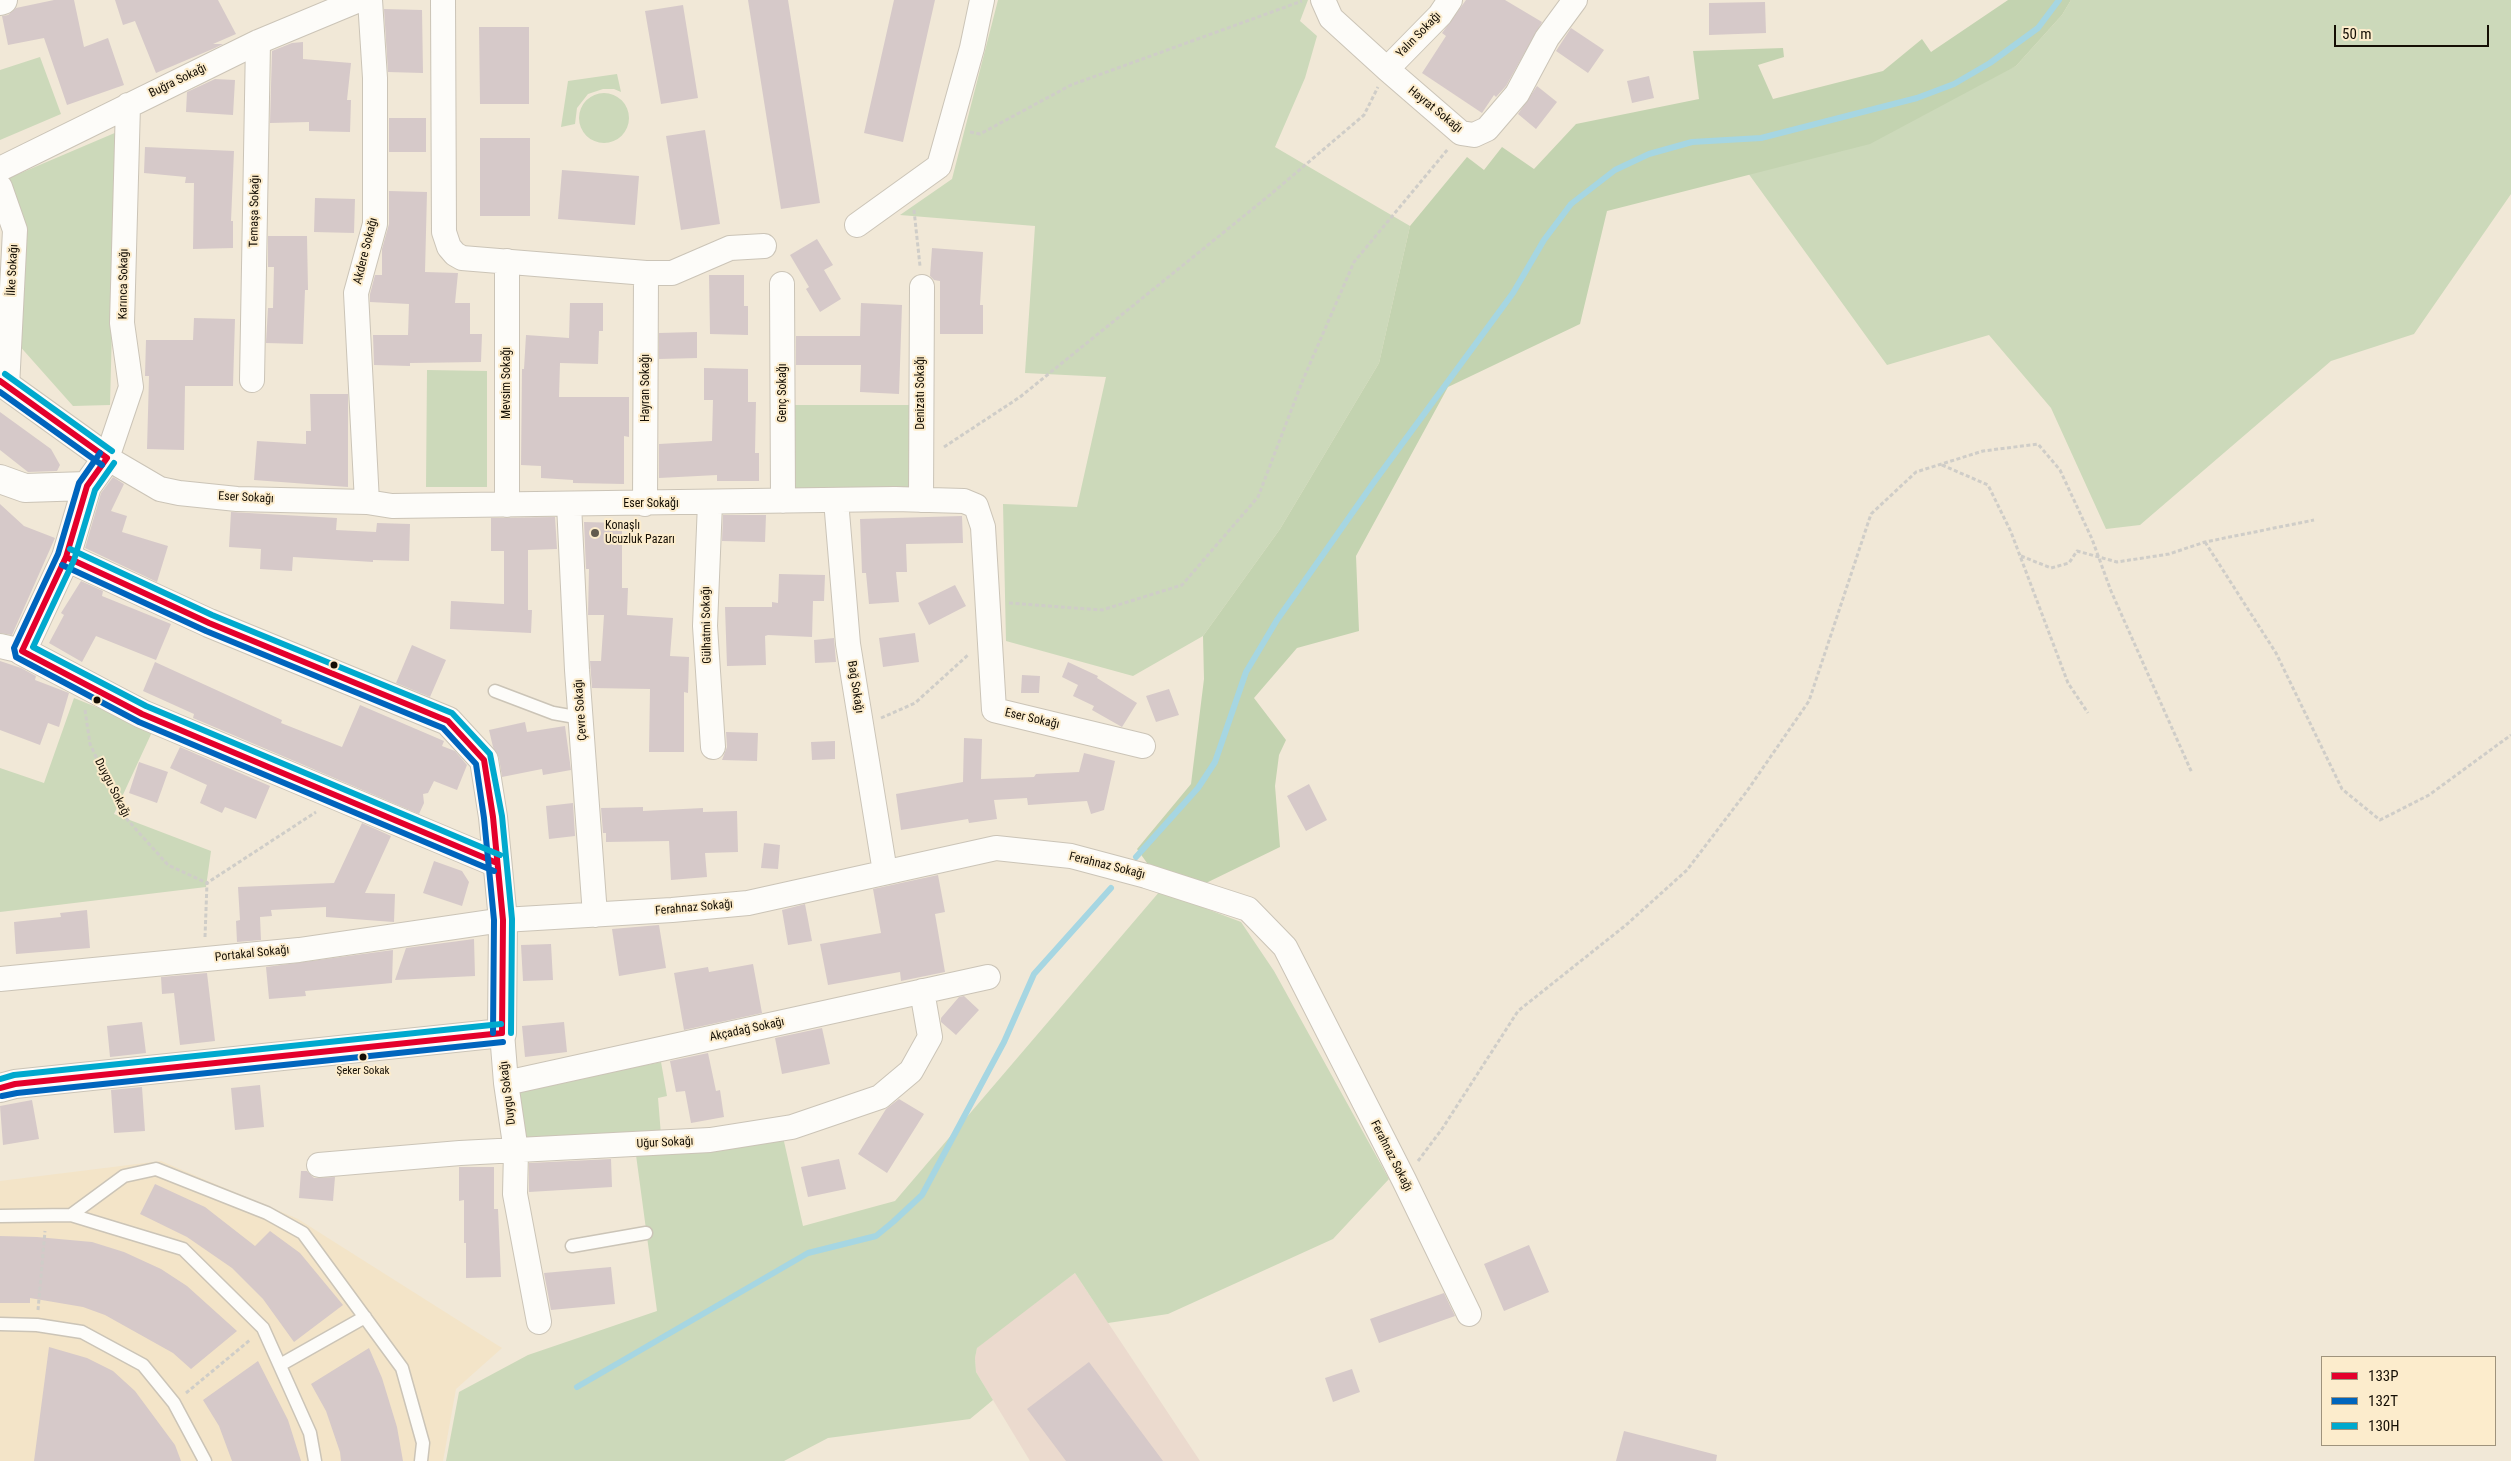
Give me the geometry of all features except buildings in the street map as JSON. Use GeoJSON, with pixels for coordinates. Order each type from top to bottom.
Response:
{"type":"FeatureCollection","features":[{"type":"Feature","properties":{"kind":"street","name":"Buğra Sokağı"},"geometry":{"type":"LineString","coordinates":[[0,168],[258,42],[359,0]]}},
{"type":"Feature","properties":{"kind":"street","name":"Akdere Sokağı"},"geometry":{"type":"LineString","coordinates":[[368,502],[356,294],[375,224],[375,87],[370,0]]}},
{"type":"Feature","properties":{"kind":"street"},"geometry":{"type":"LineString","coordinates":[[442,0],[444,232],[449,247],[462,258],[646,273],[672,273],[730,248],[764,246]]}},
{"type":"Feature","properties":{"kind":"street"},"geometry":{"type":"LineString","coordinates":[[857,225],[939,166],[972,48],[982,0]]}},
{"type":"Feature","properties":{"kind":"street","name":"Hayrat Sokağı"},"geometry":{"type":"LineString","coordinates":[[1323,0],[1331,18],[1387,69],[1461,133],[1474,135],[1487,129],[1517,94],[1547,38],[1575,0]]}},
{"type":"Feature","properties":{"kind":"street","name":"Yalın Sokağı"},"geometry":{"type":"LineString","coordinates":[[1387,69],[1440,16],[1450,0]]}},
{"type":"Feature","properties":{"kind":"street","name":"Temaşa Sokağı"},"geometry":{"type":"LineString","coordinates":[[252,380],[258,42]]}},
{"type":"Feature","properties":{"kind":"street","name":"Karınca Sokağı"},"geometry":{"type":"LineString","coordinates":[[107,458],[131,387],[122,323],[128,105]]}},
{"type":"Feature","properties":{"kind":"street","name":"İlke Sokağı"},"geometry":{"type":"LineString","coordinates":[[0,187],[15,230],[4,384]]}},
{"type":"Feature","properties":{"kind":"street","name":"Mevsim Sokağı"},"geometry":{"type":"LineString","coordinates":[[506,505],[507,261]]}},
{"type":"Feature","properties":{"kind":"street","name":"Hayran Sokağı"},"geometry":{"type":"LineString","coordinates":[[645,504],[646,273]]}},
{"type":"Feature","properties":{"kind":"street","name":"Genç Sokağı"},"geometry":{"type":"LineString","coordinates":[[782,284],[783,501]]}},
{"type":"Feature","properties":{"kind":"street","name":"Denizatı Sokağı"},"geometry":{"type":"LineString","coordinates":[[921,500],[922,287]]}},
{"type":"Feature","properties":{"kind":"street","name":"Eser Sokağı"},"geometry":{"type":"LineString","coordinates":[[4,384],[107,458],[160,489],[178,493],[237,498],[368,502],[392,506],[836,500],[964,501],[976,506],[983,527],[994,710],[1143,746]]}},
{"type":"Feature","properties":{"kind":"street"},"geometry":{"type":"LineString","coordinates":[[107,458],[86,486],[66,557],[11,648],[142,714],[497,864]]}},
{"type":"Feature","properties":{"kind":"street"},"geometry":{"type":"LineString","coordinates":[[0,478],[25,488],[86,486]]}},
{"type":"Feature","properties":{"kind":"street","name":"Bağ Sokağı"},"geometry":{"type":"LineString","coordinates":[[836,500],[848,644],[885,872]]}},
{"type":"Feature","properties":{"kind":"street","name":"Gülhatmi Sokağı"},"geometry":{"type":"LineString","coordinates":[[710,503],[705,626],[713,747]]}},
{"type":"Feature","properties":{"kind":"street","name":"Çevre Sokağı"},"geometry":{"type":"LineString","coordinates":[[569,504],[581,718],[595,915]]}},
{"type":"Feature","properties":{"kind":"street","name":"Duygu Sokağı"},"geometry":{"type":"LineString","coordinates":[[66,557],[209,624],[448,721],[484,760],[493,817],[503,920],[502,1034],[506,1083],[516,1150],[515,1194],[539,1322]]}},
{"type":"Feature","properties":{"kind":"street","name":"Ferahnaz Sokağı"},"geometry":{"type":"LineString","coordinates":[[503,920],[748,903],[996,848],[1071,856],[1146,876],[1248,910],[1285,947],[1404,1180],[1469,1314]]}},
{"type":"Feature","properties":{"kind":"street","name":"Portakal Sokağı"},"geometry":{"type":"LineString","coordinates":[[0,980],[299,950],[503,920]]}},
{"type":"Feature","properties":{"kind":"street","name":"Akçadağ Sokağı"},"geometry":{"type":"LineString","coordinates":[[506,1083],[988,977]]}},
{"type":"Feature","properties":{"kind":"street","name":"Uğur Sokağı"},"geometry":{"type":"LineString","coordinates":[[319,1165],[516,1150],[710,1140],[792,1127],[880,1097],[911,1072],[930,1037],[922,992]]}},
{"type":"Feature","properties":{"kind":"street"},"geometry":{"type":"LineString","coordinates":[[0,1088],[15,1084],[502,1034]]}},
{"type":"Feature","properties":{"kind":"lane"},"geometry":{"type":"LineString","coordinates":[[495,691],[553,713],[581,718]]}},
{"type":"Feature","properties":{"kind":"lane"},"geometry":{"type":"LineString","coordinates":[[71,1215],[124,1176],[156,1169],[267,1213],[303,1233],[402,1368],[423,1443],[421,1461]]}},
{"type":"Feature","properties":{"kind":"lane"},"geometry":{"type":"LineString","coordinates":[[0,1216],[71,1215],[183,1249],[264,1328],[310,1433],[315,1461]]}},
{"type":"Feature","properties":{"kind":"lane"},"geometry":{"type":"LineString","coordinates":[[572,1246],[646,1233]]}},
{"type":"Feature","properties":{"kind":"lane"},"geometry":{"type":"LineString","coordinates":[[280,1365],[365,1317]]}},
{"type":"Feature","properties":{"kind":"lane"},"geometry":{"type":"LineString","coordinates":[[0,1324],[37,1325],[82,1332],[143,1365],[174,1403],[205,1461]]}},
{"type":"Feature","properties":{"kind":"path"},"geometry":{"type":"LineString","coordinates":[[949,128],[980,134],[1071,85],[1304,0]]}},
{"type":"Feature","properties":{"kind":"path"},"geometry":{"type":"LineString","coordinates":[[921,462],[1020,397],[1271,194],[1364,114],[1387,69]]}},
{"type":"Feature","properties":{"kind":"path"},"geometry":{"type":"LineString","coordinates":[[988,601],[1102,610],[1182,585],[1258,497],[1302,382],[1354,262],[1461,133]]}},
{"type":"Feature","properties":{"kind":"path"},"geometry":{"type":"LineString","coordinates":[[913,206],[922,287]]}},
{"type":"Feature","properties":{"kind":"path"},"geometry":{"type":"LineString","coordinates":[[1404,1180],[1442,1128],[1518,1011],[1626,925],[1687,870],[1741,799],[1809,701],[1871,514],[1916,472],[1983,451],[2038,444],[2060,470],[2098,556],[2111,591],[2192,773]]}},
{"type":"Feature","properties":{"kind":"path"},"geometry":{"type":"LineString","coordinates":[[1941,464],[1988,485],[2021,556],[2068,683],[2088,713]]}},
{"type":"Feature","properties":{"kind":"path"},"geometry":{"type":"LineString","coordinates":[[2021,556],[2051,568],[2069,563],[2077,551],[2117,562],[2169,554],[2205,542],[2314,520]]}},
{"type":"Feature","properties":{"kind":"path"},"geometry":{"type":"LineString","coordinates":[[2205,542],[2276,653],[2342,789],[2380,820],[2429,795],[2511,735]]}},
{"type":"Feature","properties":{"kind":"path"},"geometry":{"type":"LineString","coordinates":[[861,727],[915,703],[953,667],[990,638]]}},
{"type":"Feature","properties":{"kind":"path","name":"Duygu Sokağı"},"geometry":{"type":"LineString","coordinates":[[82,684],[90,744],[124,816],[168,865],[207,883]]}},
{"type":"Feature","properties":{"kind":"path"},"geometry":{"type":"LineString","coordinates":[[208,959],[204,932],[207,883],[340,797]]}},
{"type":"Feature","properties":{"kind":"path"},"geometry":{"type":"LineString","coordinates":[[37,1325],[46,1216]]}},
{"type":"Feature","properties":{"kind":"path"},"geometry":{"type":"LineString","coordinates":[[174,1403],[264,1328]]}},
{"type":"Feature","properties":{"kind":"shaded area"},"geometry":{"type":"Polygon","coordinates":[[[161,1161],[298,1219],[502,1348],[456,1389],[443,1461],[0,1461],[0,1181],[161,1161]]]}},
{"type":"Feature","properties":{"kind":"shaded area"},"geometry":{"type":"Polygon","coordinates":[[[1075,1273],[1200,1461],[1030,1461],[976,1372],[975,1358],[977,1348],[1075,1273]]]}},
{"type":"Feature","properties":{"kind":"green space"},"geometry":{"type":"Polygon","coordinates":[[[998,0],[1308,0],[1300,21],[1317,36],[1305,78],[1275,147],[1410,226],[1379,363],[1280,529],[1203,636],[1133,676],[1006,641],[1003,504],[1077,507],[1106,377],[1025,373],[1035,226],[900,215],[952,179],[998,0]]]}},
{"type":"Feature","properties":{"kind":"green space"},"geometry":{"type":"Polygon","coordinates":[[[2008,0],[2071,0],[2062,15],[2016,66],[1870,144],[1607,211],[1580,324],[1448,387],[1356,556],[1359,631],[1297,648],[1254,698],[1286,740],[1279,755],[1275,786],[1280,847],[1204,884],[1147,863],[1137,849],[1191,784],[1204,679],[1203,636],[1280,529],[1379,363],[1410,226],[1467,157],[1484,170],[1502,147],[1534,169],[1576,124],[1699,99],[1693,51],[1783,48],[1784,57],[1758,65],[1773,99],[1883,71],[1922,39],[1931,52],[2008,0]]]}},
{"type":"Feature","properties":{"kind":"green space"},"geometry":{"type":"Polygon","coordinates":[[[2071,0],[2511,0],[2511,194],[2414,334],[2331,361],[2140,525],[2106,529],[2051,408],[1989,335],[1887,365],[1748,173],[2016,66],[2062,15],[2071,0]]]}},
{"type":"Feature","properties":{"kind":"green space"},"geometry":{"type":"Polygon","coordinates":[[[40,57],[61,114],[0,140],[0,70],[40,57]]]}},
{"type":"Feature","properties":{"kind":"green space"},"geometry":{"type":"Polygon","coordinates":[[[617,74],[621,92],[614,89],[603,89],[588,94],[577,108],[575,124],[561,127],[568,81],[617,74]]]}},
{"type":"Feature","properties":{"kind":"green space"},"geometry":{"type":"Polygon","coordinates":[[[604,93],[613,95],[624,104],[629,118],[627,127],[618,138],[604,143],[595,141],[584,132],[579,118],[581,109],[590,98],[604,93]]]}},
{"type":"Feature","properties":{"kind":"green space"},"geometry":{"type":"Polygon","coordinates":[[[117,132],[110,405],[73,406],[17,343],[24,233],[9,178],[117,132]]]}},
{"type":"Feature","properties":{"kind":"green space"},"geometry":{"type":"Polygon","coordinates":[[[427,370],[487,371],[487,487],[426,487],[427,370]]]}},
{"type":"Feature","properties":{"kind":"green space"},"geometry":{"type":"Polygon","coordinates":[[[795,405],[911,405],[911,491],[794,491],[795,405]]]}},
{"type":"Feature","properties":{"kind":"green space"},"geometry":{"type":"Polygon","coordinates":[[[74,698],[153,730],[114,814],[211,851],[206,887],[0,912],[0,768],[44,783],[74,698]]]}},
{"type":"Feature","properties":{"kind":"green space"},"geometry":{"type":"Polygon","coordinates":[[[1160,891],[1241,922],[1274,971],[1389,1179],[1333,1239],[1168,1314],[1108,1323],[1075,1273],[977,1348],[975,1358],[976,1372],[993,1400],[970,1419],[828,1438],[784,1461],[446,1461],[459,1392],[528,1355],[657,1311],[636,1155],[781,1128],[803,1226],[895,1201],[1160,891]]]}},
{"type":"Feature","properties":{"kind":"green space"},"geometry":{"type":"Polygon","coordinates":[[[661,1062],[667,1096],[658,1098],[661,1135],[524,1142],[518,1091],[661,1062]]]}},
{"type":"Feature","properties":{"kind":"waterway"},"geometry":{"type":"LineString","coordinates":[[1136,857],[1198,788],[1215,762],[1246,672],[1277,620],[1374,482],[1513,293],[1544,240],[1571,204],[1615,170],[1649,154],[1692,142],[1761,138],[1917,98],[1954,84],[1990,63],[2038,28],[2059,0]]}},
{"type":"Feature","properties":{"kind":"waterway"},"geometry":{"type":"LineString","coordinates":[[577,1387],[808,1253],[876,1236],[922,1195],[1004,1042],[1034,974],[1111,888]]}},
{"type":"Feature","properties":{"kind":"transit line","name":"130H"},"geometry":{"type":"LineString","coordinates":[[5,374],[112,451]]}},
{"type":"Feature","properties":{"kind":"transit line","name":"133P"},"geometry":{"type":"LineString","coordinates":[[0,381],[107,458]]}},
{"type":"Feature","properties":{"kind":"transit line","name":"132T"},"geometry":{"type":"LineString","coordinates":[[0,392],[102,465]]}},
{"type":"Feature","properties":{"kind":"transit line","name":"132T"},"geometry":{"type":"LineString","coordinates":[[100,453],[79,483],[58,554],[14,648],[16,657],[139,722],[494,871]]}},
{"type":"Feature","properties":{"kind":"transit line","name":"133P"},"geometry":{"type":"LineString","coordinates":[[107,458],[87,486],[66,557],[22,651],[142,714],[497,863]]}},
{"type":"Feature","properties":{"kind":"transit line","name":"130H"},"geometry":{"type":"LineString","coordinates":[[114,463],[95,490],[74,560],[33,647],[146,706],[500,855]]}},
{"type":"Feature","properties":{"kind":"transit line","name":"130H"},"geometry":{"type":"LineString","coordinates":[[70,549],[212,615],[452,713],[490,754],[502,816],[512,919],[511,1033]]}},
{"type":"Feature","properties":{"kind":"transit line","name":"133P"},"geometry":{"type":"LineString","coordinates":[[66,557],[209,623],[448,721],[484,760],[493,817],[503,920],[502,1033]]}},
{"type":"Feature","properties":{"kind":"transit line","name":"132T"},"geometry":{"type":"LineString","coordinates":[[62,565],[206,631],[443,728],[476,764],[484,818],[494,920],[493,1033]]}},
{"type":"Feature","properties":{"kind":"transit line","name":"130H"},"geometry":{"type":"LineString","coordinates":[[0,1079],[14,1075],[501,1024]]}},
{"type":"Feature","properties":{"kind":"transit line","name":"133P"},"geometry":{"type":"LineString","coordinates":[[0,1088],[15,1084],[502,1033]]}},
{"type":"Feature","properties":{"kind":"transit line","name":"132T"},"geometry":{"type":"LineString","coordinates":[[2,1096],[503,1042]]}},
{"type":"Feature","properties":{"kind":"place","name":"Konaşlı Ucuzluk Pazarı"},"geometry":{"type":"Point","coordinates":[595,533]}},
{"type":"Feature","properties":{"kind":"place","name":"Şeker Sokak"},"geometry":{"type":"Point","coordinates":[363,1057]}}]}
